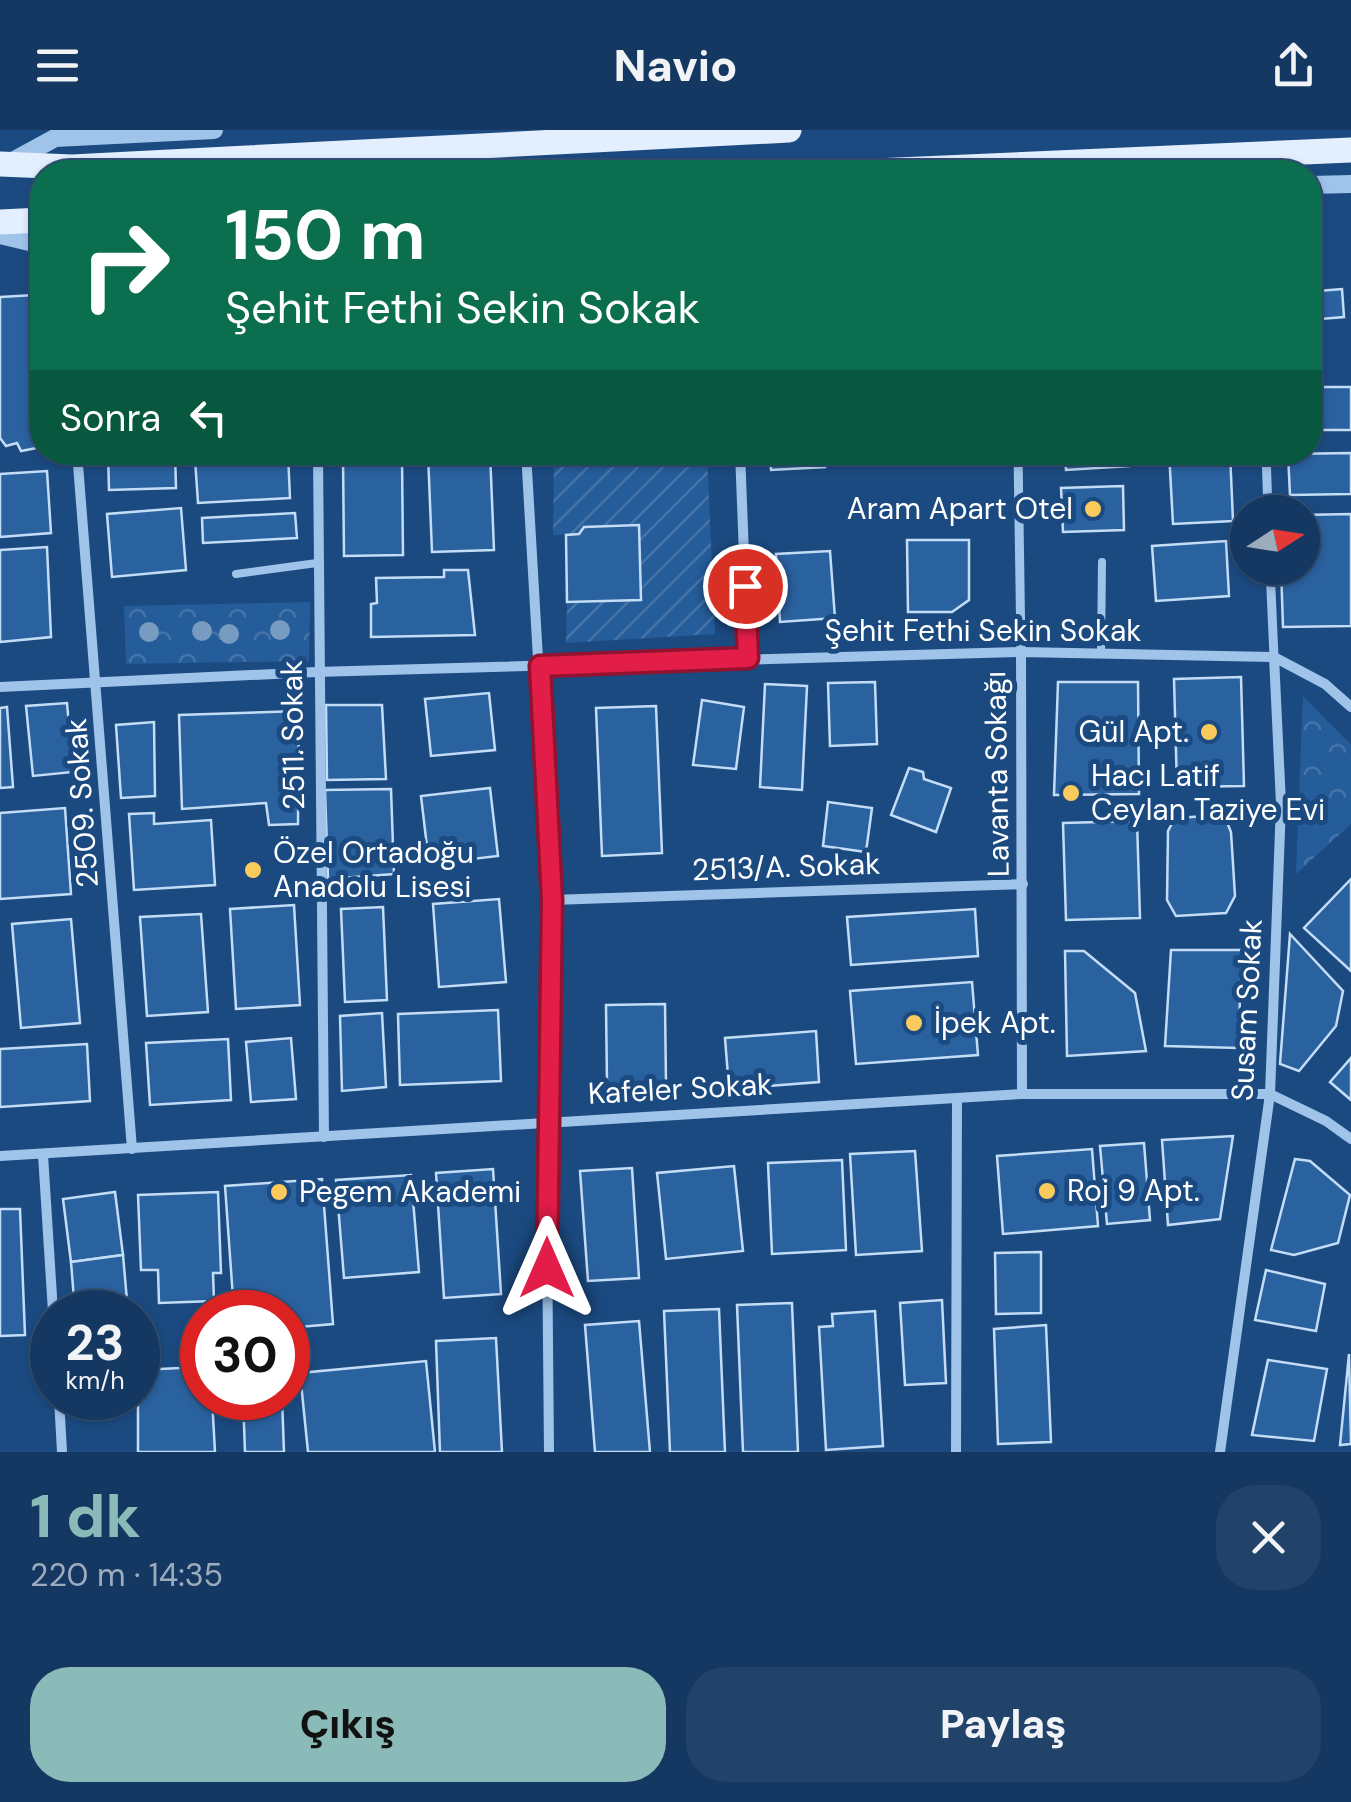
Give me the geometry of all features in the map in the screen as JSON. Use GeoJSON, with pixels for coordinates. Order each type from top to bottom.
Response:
{"type":"FeatureCollection","features":[{"type":"Feature","properties":{"kind":"main road"},"geometry":{"type":"LineString","coordinates":[[208,160],[789,130]]}},
{"type":"Feature","properties":{"kind":"main road"},"geometry":{"type":"LineString","coordinates":[[1124,160],[1351,150]]}},
{"type":"Feature","properties":{"kind":"main road"},"geometry":{"type":"LineString","coordinates":[[4,164],[30,165]]}},
{"type":"Feature","properties":{"kind":"main road"},"geometry":{"type":"LineString","coordinates":[[0,222],[30,221]]}},
{"type":"Feature","properties":{"kind":"street"},"geometry":{"type":"LineString","coordinates":[[4,164],[55,138],[214,130]]}},
{"type":"Feature","properties":{"kind":"street"},"geometry":{"type":"LineString","coordinates":[[1322,185],[1351,184]]}},
{"type":"Feature","properties":{"kind":"street"},"geometry":{"type":"LineString","coordinates":[[0,235],[30,242]]}},
{"type":"Feature","properties":{"kind":"street","name":"2509. Sokak"},"geometry":{"type":"LineString","coordinates":[[79,465],[132,1149]]}},
{"type":"Feature","properties":{"kind":"street","name":"2511. Sokak"},"geometry":{"type":"LineString","coordinates":[[318,465],[316,672],[324,1137]]}},
{"type":"Feature","properties":{"kind":"street"},"geometry":{"type":"LineString","coordinates":[[527,465],[552,900],[546,1121],[549,1452]]}},
{"type":"Feature","properties":{"kind":"street"},"geometry":{"type":"LineString","coordinates":[[741,465],[748,658]]}},
{"type":"Feature","properties":{"kind":"street","name":"Lavanta Sokağı"},"geometry":{"type":"LineString","coordinates":[[1018,465],[1022,1094]]}},
{"type":"Feature","properties":{"kind":"street"},"geometry":{"type":"LineString","coordinates":[[1266,465],[1267,495]]}},
{"type":"Feature","properties":{"kind":"street","name":"Susam Sokak"},"geometry":{"type":"LineString","coordinates":[[1220,1452],[1270,1094],[1281,804],[1271,585]]}},
{"type":"Feature","properties":{"kind":"street","name":"Şehit Fethi Sekin Sokak"},"geometry":{"type":"LineString","coordinates":[[0,688],[98,680],[316,672],[1020,652],[1274,657],[1324,684],[1351,707]]}},
{"type":"Feature","properties":{"kind":"street","name":"2513/A. Sokak"},"geometry":{"type":"LineString","coordinates":[[552,900],[1023,884]]}},
{"type":"Feature","properties":{"kind":"street","name":"Kafeler Sokak"},"geometry":{"type":"LineString","coordinates":[[0,1156],[1022,1094],[1270,1094],[1326,1120],[1351,1139]]}},
{"type":"Feature","properties":{"kind":"street"},"geometry":{"type":"LineString","coordinates":[[956,1452],[957,1100]]}},
{"type":"Feature","properties":{"kind":"street"},"geometry":{"type":"LineString","coordinates":[[43,1154],[52,1290]]}},
{"type":"Feature","properties":{"kind":"street"},"geometry":{"type":"LineString","coordinates":[[60,1420],[62,1452]]}},
{"type":"Feature","properties":{"kind":"lane"},"geometry":{"type":"LineString","coordinates":[[1101,654],[1102,562]]}},
{"type":"Feature","properties":{"kind":"lane"},"geometry":{"type":"LineString","coordinates":[[236,574],[317,564]]}},
{"type":"Feature","properties":{"kind":"green space"},"geometry":{"type":"Polygon","coordinates":[[[554,465],[708,465],[715,634],[566,643],[567,602],[641,600],[579,534],[553,535],[554,465]]]}},
{"type":"Feature","properties":{"kind":"green space"},"geometry":{"type":"Polygon","coordinates":[[[310,602],[309,661],[126,664],[124,606],[310,602]]]}},
{"type":"Feature","properties":{"kind":"green space"},"geometry":{"type":"Polygon","coordinates":[[[1303,696],[1351,745],[1351,824],[1296,874],[1303,696]]]}},
{"type":"Feature","properties":{"kind":"building"},"geometry":{"type":"Polygon","coordinates":[[[1342,289],[1344,317],[1322,319],[1322,291],[1342,289]]]}},
{"type":"Feature","properties":{"kind":"building"},"geometry":{"type":"Polygon","coordinates":[[[30,295],[30,449],[21,451],[17,443],[6,446],[0,438],[0,297],[30,295]]]}},
{"type":"Feature","properties":{"kind":"building"},"geometry":{"type":"Polygon","coordinates":[[[1322,387],[1351,387],[1351,430],[1322,430],[1322,387]]]}},
{"type":"Feature","properties":{"kind":"building"},"geometry":{"type":"Polygon","coordinates":[[[1322,453],[1351,453],[1351,494],[1290,495],[1289,465],[1322,465],[1322,453]]]}},
{"type":"Feature","properties":{"kind":"building"},"geometry":{"type":"Polygon","coordinates":[[[108,465],[175,465],[176,488],[109,490],[108,465]]]}},
{"type":"Feature","properties":{"kind":"building"},"geometry":{"type":"Polygon","coordinates":[[[195,465],[288,465],[290,498],[198,503],[195,465]]]}},
{"type":"Feature","properties":{"kind":"building"},"geometry":{"type":"Polygon","coordinates":[[[343,465],[402,465],[403,555],[344,556],[343,465]]]}},
{"type":"Feature","properties":{"kind":"building"},"geometry":{"type":"Polygon","coordinates":[[[428,465],[491,465],[494,550],[432,552],[428,465]]]}},
{"type":"Feature","properties":{"kind":"building"},"geometry":{"type":"Polygon","coordinates":[[[771,465],[825,465],[825,467],[771,470],[771,465]]]}},
{"type":"Feature","properties":{"kind":"building"},"geometry":{"type":"Polygon","coordinates":[[[1066,465],[1129,465],[1129,466],[1066,470],[1066,465]]]}},
{"type":"Feature","properties":{"kind":"building"},"geometry":{"type":"Polygon","coordinates":[[[1170,465],[1231,465],[1230,521],[1173,524],[1170,465]]]}},
{"type":"Feature","properties":{"kind":"building"},"geometry":{"type":"Polygon","coordinates":[[[47,471],[51,533],[0,537],[0,474],[47,471]]]}},
{"type":"Feature","properties":{"kind":"building","name":"Aram Apart Otel"},"geometry":{"type":"Polygon","coordinates":[[[1123,486],[1124,530],[1063,532],[1061,488],[1123,486]]]}},
{"type":"Feature","properties":{"kind":"building"},"geometry":{"type":"Polygon","coordinates":[[[181,508],[186,570],[112,577],[107,514],[181,508]]]}},
{"type":"Feature","properties":{"kind":"building"},"geometry":{"type":"Polygon","coordinates":[[[295,513],[297,538],[203,543],[202,518],[295,513]]]}},
{"type":"Feature","properties":{"kind":"building"},"geometry":{"type":"Polygon","coordinates":[[[1351,514],[1351,626],[1283,627],[1282,585],[1320,585],[1320,515],[1351,514]]]}},
{"type":"Feature","properties":{"kind":"building"},"geometry":{"type":"Polygon","coordinates":[[[639,525],[641,600],[567,602],[566,535],[579,534],[584,527],[639,525]]]}},
{"type":"Feature","properties":{"kind":"building"},"geometry":{"type":"Polygon","coordinates":[[[907,540],[969,540],[969,600],[952,612],[908,612],[907,540]]]}},
{"type":"Feature","properties":{"kind":"building"},"geometry":{"type":"Polygon","coordinates":[[[1226,541],[1229,596],[1156,601],[1152,546],[1226,541]]]}},
{"type":"Feature","properties":{"kind":"building"},"geometry":{"type":"Polygon","coordinates":[[[47,547],[51,637],[0,642],[0,550],[47,547]]]}},
{"type":"Feature","properties":{"kind":"building"},"geometry":{"type":"Polygon","coordinates":[[[830,551],[835,618],[780,622],[776,554],[830,551]]]}},
{"type":"Feature","properties":{"kind":"building"},"geometry":{"type":"Polygon","coordinates":[[[444,570],[468,570],[475,635],[371,637],[371,604],[377,603],[376,578],[444,577],[444,570]]]}},
{"type":"Feature","properties":{"kind":"building","name":"Gül Apt."},"geometry":{"type":"Polygon","coordinates":[[[1241,677],[1244,786],[1177,787],[1174,679],[1241,677]]]}},
{"type":"Feature","properties":{"kind":"building"},"geometry":{"type":"Polygon","coordinates":[[[875,682],[877,744],[830,746],[828,683],[875,682]]]}},
{"type":"Feature","properties":{"kind":"building"},"geometry":{"type":"Polygon","coordinates":[[[1058,682],[1138,682],[1139,794],[1054,795],[1058,682]]]}},
{"type":"Feature","properties":{"kind":"building"},"geometry":{"type":"Polygon","coordinates":[[[765,684],[807,686],[802,790],[760,787],[765,684]]]}},
{"type":"Feature","properties":{"kind":"building"},"geometry":{"type":"Polygon","coordinates":[[[489,693],[495,750],[431,756],[425,699],[489,693]]]}},
{"type":"Feature","properties":{"kind":"building"},"geometry":{"type":"Polygon","coordinates":[[[702,700],[744,707],[736,769],[693,765],[702,700]]]}},
{"type":"Feature","properties":{"kind":"building"},"geometry":{"type":"Polygon","coordinates":[[[67,703],[73,772],[33,776],[26,706],[67,703]]]}},
{"type":"Feature","properties":{"kind":"building"},"geometry":{"type":"Polygon","coordinates":[[[326,705],[382,705],[386,779],[327,780],[326,705]]]}},
{"type":"Feature","properties":{"kind":"building"},"geometry":{"type":"Polygon","coordinates":[[[656,706],[662,853],[602,856],[596,708],[656,706]]]}},
{"type":"Feature","properties":{"kind":"building"},"geometry":{"type":"Polygon","coordinates":[[[7,707],[13,787],[0,788],[0,708],[7,707]]]}},
{"type":"Feature","properties":{"kind":"building"},"geometry":{"type":"Polygon","coordinates":[[[299,711],[298,824],[269,825],[266,803],[182,809],[179,715],[299,711]]]}},
{"type":"Feature","properties":{"kind":"building"},"geometry":{"type":"Polygon","coordinates":[[[154,722],[155,796],[121,798],[116,725],[154,722]]]}},
{"type":"Feature","properties":{"kind":"building"},"geometry":{"type":"Polygon","coordinates":[[[909,768],[923,772],[924,779],[951,788],[936,832],[891,815],[909,768]]]}},
{"type":"Feature","properties":{"kind":"building"},"geometry":{"type":"Polygon","coordinates":[[[490,788],[498,856],[429,864],[421,796],[490,788]]]}},
{"type":"Feature","properties":{"kind":"building"},"geometry":{"type":"Polygon","coordinates":[[[391,789],[394,874],[328,879],[325,790],[391,789]]]}},
{"type":"Feature","properties":{"kind":"building"},"geometry":{"type":"Polygon","coordinates":[[[828,802],[872,808],[866,852],[823,846],[828,802]]]}},
{"type":"Feature","properties":{"kind":"building"},"geometry":{"type":"Polygon","coordinates":[[[65,808],[71,894],[0,899],[0,813],[65,808]]]}},
{"type":"Feature","properties":{"kind":"building"},"geometry":{"type":"Polygon","coordinates":[[[154,813],[154,824],[211,820],[215,885],[134,890],[129,814],[154,813]]]}},
{"type":"Feature","properties":{"kind":"building"},"geometry":{"type":"Polygon","coordinates":[[[1224,815],[1231,832],[1235,896],[1226,913],[1176,916],[1167,900],[1168,831],[1175,818],[1224,815]]]}},
{"type":"Feature","properties":{"kind":"building"},"geometry":{"type":"Polygon","coordinates":[[[1137,821],[1140,918],[1066,920],[1063,823],[1137,821]]]}},
{"type":"Feature","properties":{"kind":"building"},"geometry":{"type":"Polygon","coordinates":[[[1351,879],[1351,971],[1304,928],[1351,879]]]}},
{"type":"Feature","properties":{"kind":"building"},"geometry":{"type":"Polygon","coordinates":[[[499,899],[506,982],[439,987],[433,904],[499,899]]]}},
{"type":"Feature","properties":{"kind":"building"},"geometry":{"type":"Polygon","coordinates":[[[294,905],[300,1005],[236,1009],[230,909],[294,905]]]}},
{"type":"Feature","properties":{"kind":"building"},"geometry":{"type":"Polygon","coordinates":[[[383,907],[387,1000],[345,1002],[341,909],[383,907]]]}},
{"type":"Feature","properties":{"kind":"building"},"geometry":{"type":"Polygon","coordinates":[[[975,909],[978,956],[851,965],[847,917],[975,909]]]}},
{"type":"Feature","properties":{"kind":"building"},"geometry":{"type":"Polygon","coordinates":[[[201,914],[208,1012],[147,1016],[140,917],[201,914]]]}},
{"type":"Feature","properties":{"kind":"building"},"geometry":{"type":"Polygon","coordinates":[[[71,919],[80,1023],[21,1028],[12,924],[71,919]]]}},
{"type":"Feature","properties":{"kind":"building"},"geometry":{"type":"Polygon","coordinates":[[[1290,934],[1343,991],[1336,1026],[1299,1071],[1280,1064],[1290,934]]]}},
{"type":"Feature","properties":{"kind":"building"},"geometry":{"type":"Polygon","coordinates":[[[1171,950],[1242,950],[1238,1048],[1165,1046],[1171,950]]]}},
{"type":"Feature","properties":{"kind":"building"},"geometry":{"type":"Polygon","coordinates":[[[1065,951],[1084,951],[1135,993],[1146,1051],[1067,1056],[1065,951]]]}},
{"type":"Feature","properties":{"kind":"building","name":"İpek Apt."},"geometry":{"type":"Polygon","coordinates":[[[972,982],[978,1055],[856,1064],[850,991],[972,982]]]}},
{"type":"Feature","properties":{"kind":"building"},"geometry":{"type":"Polygon","coordinates":[[[665,1004],[666,1084],[607,1085],[606,1005],[665,1004]]]}},
{"type":"Feature","properties":{"kind":"building"},"geometry":{"type":"Polygon","coordinates":[[[498,1010],[501,1081],[400,1085],[398,1014],[498,1010]]]}},
{"type":"Feature","properties":{"kind":"building"},"geometry":{"type":"Polygon","coordinates":[[[382,1013],[386,1087],[342,1091],[340,1016],[382,1013]]]}},
{"type":"Feature","properties":{"kind":"building"},"geometry":{"type":"Polygon","coordinates":[[[816,1031],[819,1082],[729,1089],[725,1038],[816,1031]]]}},
{"type":"Feature","properties":{"kind":"building"},"geometry":{"type":"Polygon","coordinates":[[[291,1038],[296,1099],[251,1102],[246,1042],[291,1038]]]}},
{"type":"Feature","properties":{"kind":"building"},"geometry":{"type":"Polygon","coordinates":[[[228,1039],[231,1100],[150,1105],[146,1043],[228,1039]]]}},
{"type":"Feature","properties":{"kind":"building"},"geometry":{"type":"Polygon","coordinates":[[[87,1044],[90,1101],[0,1107],[0,1049],[87,1044]]]}},
{"type":"Feature","properties":{"kind":"building"},"geometry":{"type":"Polygon","coordinates":[[[1351,1058],[1351,1100],[1330,1082],[1351,1058]]]}},
{"type":"Feature","properties":{"kind":"building"},"geometry":{"type":"Polygon","coordinates":[[[1233,1136],[1220,1219],[1168,1225],[1162,1140],[1233,1136]]]}},
{"type":"Feature","properties":{"kind":"building"},"geometry":{"type":"Polygon","coordinates":[[[1144,1143],[1150,1220],[1107,1224],[1100,1146],[1144,1143]]]}},
{"type":"Feature","properties":{"kind":"building","name":"Roj 9 Apt."},"geometry":{"type":"Polygon","coordinates":[[[1092,1149],[1098,1226],[1003,1234],[997,1156],[1092,1149]]]}},
{"type":"Feature","properties":{"kind":"building"},"geometry":{"type":"Polygon","coordinates":[[[915,1151],[922,1251],[856,1255],[850,1154],[915,1151]]]}},
{"type":"Feature","properties":{"kind":"building"},"geometry":{"type":"Polygon","coordinates":[[[1295,1159],[1310,1161],[1350,1195],[1338,1243],[1294,1255],[1271,1250],[1295,1159]]]}},
{"type":"Feature","properties":{"kind":"building"},"geometry":{"type":"Polygon","coordinates":[[[842,1160],[846,1250],[772,1254],[768,1163],[842,1160]]]}},
{"type":"Feature","properties":{"kind":"building"},"geometry":{"type":"Polygon","coordinates":[[[734,1166],[743,1251],[666,1259],[657,1173],[734,1166]]]}},
{"type":"Feature","properties":{"kind":"building"},"geometry":{"type":"Polygon","coordinates":[[[632,1168],[639,1278],[588,1281],[580,1171],[632,1168]]]}},
{"type":"Feature","properties":{"kind":"building"},"geometry":{"type":"Polygon","coordinates":[[[493,1169],[501,1294],[444,1298],[436,1173],[493,1169]]]}},
{"type":"Feature","properties":{"kind":"building"},"geometry":{"type":"Polygon","coordinates":[[[411,1175],[419,1272],[344,1278],[336,1180],[411,1175]]]}},
{"type":"Feature","properties":{"kind":"building"},"geometry":{"type":"Polygon","coordinates":[[[322,1179],[333,1324],[310,1326],[310,1290],[232,1290],[225,1186],[322,1179]]]}},
{"type":"Feature","properties":{"kind":"building"},"geometry":{"type":"Polygon","coordinates":[[[115,1192],[123,1255],[71,1262],[63,1199],[115,1192]]]}},
{"type":"Feature","properties":{"kind":"building"},"geometry":{"type":"Polygon","coordinates":[[[218,1192],[221,1273],[213,1273],[214,1290],[180,1290],[180,1302],[160,1303],[158,1270],[141,1270],[138,1195],[218,1192]]]}},
{"type":"Feature","properties":{"kind":"building"},"geometry":{"type":"Polygon","coordinates":[[[0,1209],[20,1209],[25,1335],[0,1336],[0,1209]]]}},
{"type":"Feature","properties":{"kind":"building"},"geometry":{"type":"Polygon","coordinates":[[[1041,1252],[1041,1313],[996,1314],[995,1253],[1041,1252]]]}},
{"type":"Feature","properties":{"kind":"building"},"geometry":{"type":"Polygon","coordinates":[[[123,1255],[126,1290],[73,1290],[71,1262],[123,1255]]]}},
{"type":"Feature","properties":{"kind":"building"},"geometry":{"type":"Polygon","coordinates":[[[1266,1270],[1325,1284],[1316,1331],[1255,1320],[1266,1270]]]}},
{"type":"Feature","properties":{"kind":"building"},"geometry":{"type":"Polygon","coordinates":[[[942,1300],[946,1383],[905,1385],[900,1303],[942,1300]]]}},
{"type":"Feature","properties":{"kind":"building"},"geometry":{"type":"Polygon","coordinates":[[[792,1303],[798,1452],[743,1452],[737,1305],[792,1303]]]}},
{"type":"Feature","properties":{"kind":"building"},"geometry":{"type":"Polygon","coordinates":[[[719,1309],[725,1452],[670,1452],[664,1311],[719,1309]]]}},
{"type":"Feature","properties":{"kind":"building"},"geometry":{"type":"Polygon","coordinates":[[[875,1311],[883,1446],[826,1450],[819,1327],[833,1326],[832,1314],[875,1311]]]}},
{"type":"Feature","properties":{"kind":"building"},"geometry":{"type":"Polygon","coordinates":[[[639,1321],[650,1452],[595,1452],[585,1325],[639,1321]]]}},
{"type":"Feature","properties":{"kind":"building"},"geometry":{"type":"Polygon","coordinates":[[[1046,1325],[1051,1442],[998,1444],[994,1329],[1046,1325]]]}},
{"type":"Feature","properties":{"kind":"building"},"geometry":{"type":"Polygon","coordinates":[[[496,1338],[502,1452],[440,1452],[436,1341],[496,1338]]]}},
{"type":"Feature","properties":{"kind":"building"},"geometry":{"type":"Polygon","coordinates":[[[1349,1354],[1351,1444],[1340,1445],[1349,1354]]]}},
{"type":"Feature","properties":{"kind":"building"},"geometry":{"type":"Polygon","coordinates":[[[1268,1360],[1327,1369],[1314,1441],[1252,1435],[1268,1360]]]}},
{"type":"Feature","properties":{"kind":"building"},"geometry":{"type":"Polygon","coordinates":[[[426,1361],[435,1452],[308,1452],[305,1420],[310,1420],[310,1372],[426,1361]]]}},
{"type":"Feature","properties":{"kind":"building"},"geometry":{"type":"Polygon","coordinates":[[[180,1368],[180,1420],[213,1420],[215,1452],[138,1452],[138,1420],[160,1420],[160,1369],[180,1368]]]}},
{"type":"Feature","properties":{"kind":"building"},"geometry":{"type":"Polygon","coordinates":[[[244,1420],[283,1420],[284,1452],[245,1452],[244,1420]]]}},
{"type":"Feature","properties":{"kind":"place","name":"Aram Apart Otel"},"geometry":{"type":"Point","coordinates":[1093,509]}},
{"type":"Feature","properties":{"kind":"place","name":"Gül Apt."},"geometry":{"type":"Point","coordinates":[1209,732]}},
{"type":"Feature","properties":{"kind":"place","name":"Hacı Latif Ceylan Taziye Evi"},"geometry":{"type":"Point","coordinates":[1071,793]}},
{"type":"Feature","properties":{"kind":"place","name":"Özel Ortadoğu Anadolu Lisesi"},"geometry":{"type":"Point","coordinates":[253,870]}},
{"type":"Feature","properties":{"kind":"place","name":"İpek Apt."},"geometry":{"type":"Point","coordinates":[914,1023]}},
{"type":"Feature","properties":{"kind":"place","name":"Roj 9 Apt."},"geometry":{"type":"Point","coordinates":[1047,1191]}},
{"type":"Feature","properties":{"kind":"place","name":"Pegem Akademi"},"geometry":{"type":"Point","coordinates":[279,1192]}},
{"type":"Feature","properties":{"kind":"route"},"geometry":{"type":"LineString","coordinates":[[547,1268],[552,900],[540,666],[748,658],[745,586]]}}]}
